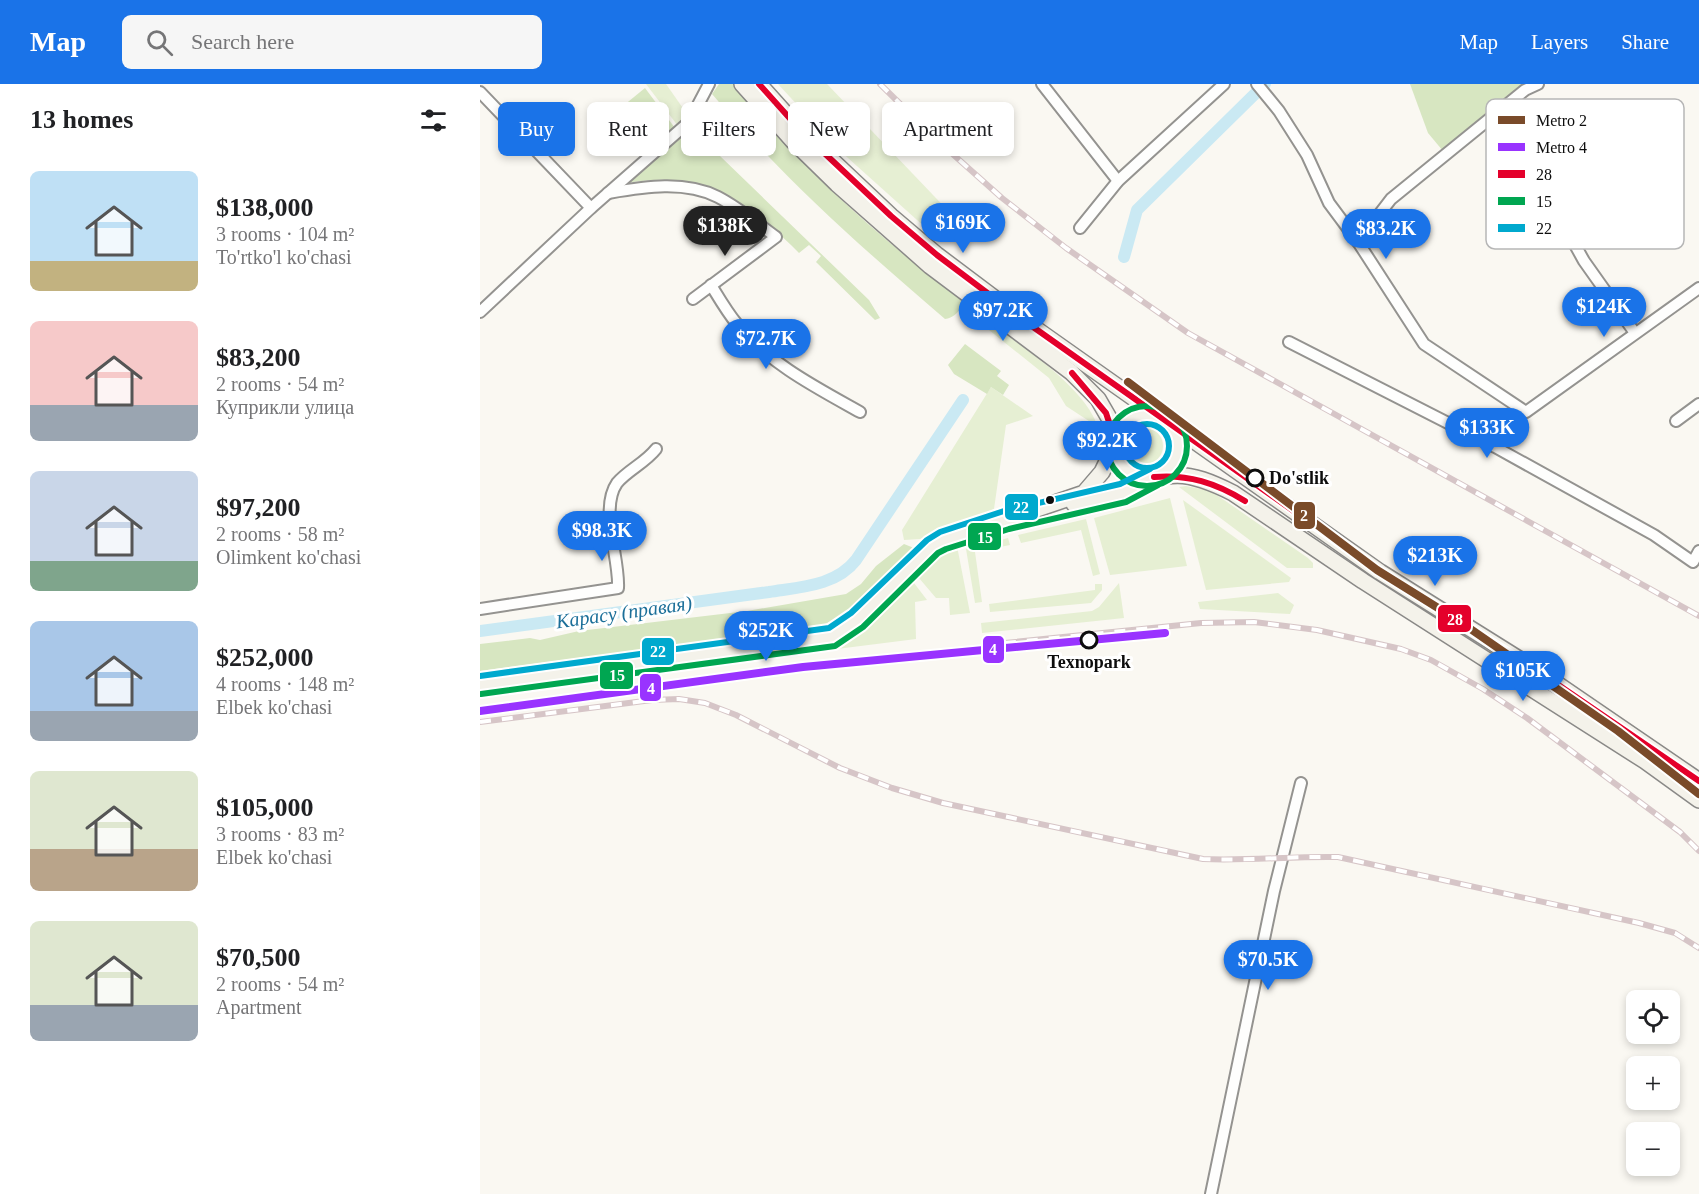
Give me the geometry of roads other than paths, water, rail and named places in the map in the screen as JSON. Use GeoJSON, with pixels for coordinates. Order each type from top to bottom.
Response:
{"type":"FeatureCollection","features":[{"type":"Feature","properties":{"kind":"main road"},"geometry":{"type":"LineString","coordinates":[[742,84],[793,141],[882,225],[930,266],[1046,352],[1084,384],[1098,399],[1109,418],[1118,458],[1126,470],[1139,477],[1182,475],[1212,482],[1233,493],[1363,581],[1645,761],[1699,800]]}},
{"type":"Feature","properties":{"kind":"main road"},"geometry":{"type":"LineString","coordinates":[[759,84],[802,132],[891,216],[937,255],[1026,322],[1380,572],[1538,671],[1699,781]]}},
{"type":"Feature","properties":{"kind":"main road"},"geometry":{"type":"LineString","coordinates":[[480,685],[832,637],[857,620],[933,546],[959,534],[1084,493],[1098,478],[1123,426],[1134,418],[1148,415],[1166,422],[1176,434],[1177,456],[1168,469],[1123,493]]}},
{"type":"Feature","properties":{"kind":"main road"},"geometry":{"type":"LineString","coordinates":[[1006,520],[1173,482],[1212,482]]}},
{"type":"Feature","properties":{"kind":"street"},"geometry":{"type":"LineString","coordinates":[[480,312],[591,208],[689,122],[709,84]]}},
{"type":"Feature","properties":{"kind":"street"},"geometry":{"type":"LineString","coordinates":[[1042,84],[1118,181]]}},
{"type":"Feature","properties":{"kind":"street"},"geometry":{"type":"LineString","coordinates":[[1080,228],[1118,181],[1224,84]]}},
{"type":"Feature","properties":{"kind":"street"},"geometry":{"type":"LineString","coordinates":[[1257,84],[1279,111],[1307,154],[1329,203],[1358,242],[1424,344],[1526,412],[1699,288]]}},
{"type":"Feature","properties":{"kind":"street"},"geometry":{"type":"LineString","coordinates":[[1515,99],[1528,88],[1538,84]]}},
{"type":"Feature","properties":{"kind":"street"},"geometry":{"type":"LineString","coordinates":[[480,92],[591,208]]}},
{"type":"Feature","properties":{"kind":"street"},"geometry":{"type":"LineString","coordinates":[[1358,242],[1391,199],[1486,123]]}},
{"type":"Feature","properties":{"kind":"street"},"geometry":{"type":"LineString","coordinates":[[608,193],[653,186],[703,191],[730,204],[776,237],[693,299]]}},
{"type":"Feature","properties":{"kind":"street"},"geometry":{"type":"LineString","coordinates":[[1577,249],[1635,333]]}},
{"type":"Feature","properties":{"kind":"street"},"geometry":{"type":"LineString","coordinates":[[711,285],[737,324],[769,355],[818,389],[860,412]]}},
{"type":"Feature","properties":{"kind":"street"},"geometry":{"type":"LineString","coordinates":[[1289,342],[1495,447],[1654,535],[1693,562],[1699,551]]}},
{"type":"Feature","properties":{"kind":"street"},"geometry":{"type":"LineString","coordinates":[[1676,420],[1699,404]]}},
{"type":"Feature","properties":{"kind":"street"},"geometry":{"type":"LineString","coordinates":[[480,609],[618,588],[610,499],[620,480],[648,459],[656,449]]}},
{"type":"Feature","properties":{"kind":"street"},"geometry":{"type":"LineString","coordinates":[[1211,1194],[1274,891],[1300,783]]}},
{"type":"Feature","properties":{"kind":"waterway","name":"Карасу (правая)"},"geometry":{"type":"LineString","coordinates":[[1124,257],[1137,210],[1265,84]]}},
{"type":"Feature","properties":{"kind":"waterway","name":"Карасу (правая)"},"geometry":{"type":"LineString","coordinates":[[480,631],[793,589],[828,580],[848,569],[856,560],[963,400]]}},
{"type":"Feature","properties":{"kind":"railway"},"geometry":{"type":"LineString","coordinates":[[880,84],[938,141],[1002,198],[1066,248],[1188,333],[1699,616]]}},
{"type":"Feature","properties":{"kind":"railway"},"geometry":{"type":"LineString","coordinates":[[1005,643],[1201,623],[1254,622],[1317,630],[1401,649],[1431,660],[1483,689],[1527,718],[1680,832],[1699,851]]}},
{"type":"Feature","properties":{"kind":"railway"},"geometry":{"type":"LineString","coordinates":[[480,722],[652,700],[679,699],[705,703],[736,715],[840,768],[892,788],[943,803],[1203,859],[1338,857],[1639,923],[1675,933],[1699,948]]}},
{"type":"Feature","properties":{"kind":"metro line","name":"2"},"geometry":{"type":"LineString","coordinates":[[1128,382],[1377,570],[1459,621],[1618,731],[1699,794]]}},
{"type":"Feature","properties":{"kind":"metro line","name":"4"},"geometry":{"type":"LineString","coordinates":[[480,711],[803,667],[1165,633]]}},
{"type":"Feature","properties":{"kind":"place","name":"Do'stlik"},"geometry":{"type":"Point","coordinates":[1255,478]}},
{"type":"Feature","properties":{"kind":"place","name":"Texnopark"},"geometry":{"type":"Point","coordinates":[1089,640]}}]}
